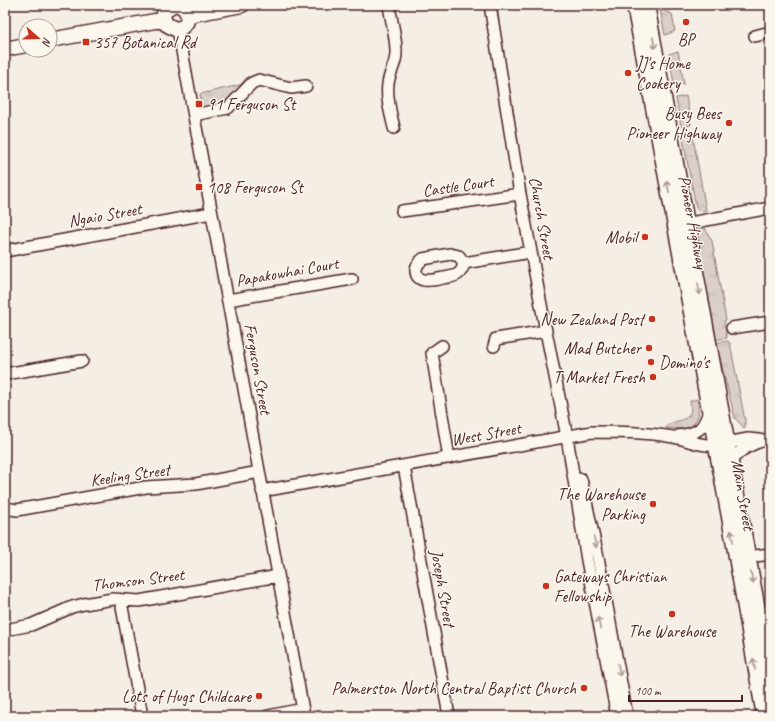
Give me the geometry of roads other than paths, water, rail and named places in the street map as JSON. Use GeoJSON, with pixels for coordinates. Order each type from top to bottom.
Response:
{"type":"FeatureCollection","features":[{"type":"Feature","properties":{"kind":"main road"},"geometry":{"type":"LineString","coordinates":[[164,21],[165,11],[172,5]]}},
{"type":"Feature","properties":{"kind":"main road"},"geometry":{"type":"LineString","coordinates":[[58,39],[155,21],[164,21],[172,28],[178,29],[182,28],[187,22],[183,10],[242,5]]}},
{"type":"Feature","properties":{"kind":"main road","name":"Pioneer Highway"},"geometry":{"type":"LineString","coordinates":[[634,5],[681,224]]}},
{"type":"Feature","properties":{"kind":"main road","name":"Pioneer Highway"},"geometry":{"type":"LineString","coordinates":[[647,5],[681,224],[699,323],[709,411],[721,444]]}},
{"type":"Feature","properties":{"kind":"main road"},"geometry":{"type":"LineString","coordinates":[[5,49],[18,47]]}},
{"type":"Feature","properties":{"kind":"main road","name":"Pioneer Highway"},"geometry":{"type":"LineString","coordinates":[[699,323],[715,376],[714,392],[720,432],[718,440],[721,444]]}},
{"type":"Feature","properties":{"kind":"main road","name":"Main Street"},"geometry":{"type":"LineString","coordinates":[[721,444],[731,460],[770,675]]}},
{"type":"Feature","properties":{"kind":"main road","name":"Main Street"},"geometry":{"type":"LineString","coordinates":[[721,444],[729,517],[764,716]]}},
{"type":"Feature","properties":{"kind":"street"},"geometry":{"type":"LineString","coordinates":[[389,5],[396,51],[396,61],[388,85],[388,96],[394,128]]}},
{"type":"Feature","properties":{"kind":"street","name":"Church Street"},"geometry":{"type":"LineString","coordinates":[[490,5],[520,194],[567,437],[587,560],[617,716]]}},
{"type":"Feature","properties":{"kind":"street","name":"Ferguson Street"},"geometry":{"type":"LineString","coordinates":[[178,29],[304,713]]}},
{"type":"Feature","properties":{"kind":"street"},"geometry":{"type":"LineString","coordinates":[[755,36],[770,32]]}},
{"type":"Feature","properties":{"kind":"street"},"geometry":{"type":"LineString","coordinates":[[194,115],[228,108],[252,83],[259,80],[291,88],[306,86]]}},
{"type":"Feature","properties":{"kind":"street","name":"Castle Court"},"geometry":{"type":"LineString","coordinates":[[402,211],[520,194]]}},
{"type":"Feature","properties":{"kind":"street"},"geometry":{"type":"LineString","coordinates":[[681,224],[770,208]]}},
{"type":"Feature","properties":{"kind":"street","name":"Ngaio Street"},"geometry":{"type":"LineString","coordinates":[[5,251],[212,213]]}},
{"type":"Feature","properties":{"kind":"street"},"geometry":{"type":"LineString","coordinates":[[464,263],[531,252]]}},
{"type":"Feature","properties":{"kind":"street","name":"Papakowhai Court"},"geometry":{"type":"LineString","coordinates":[[228,300],[352,278]]}},
{"type":"Feature","properties":{"kind":"street"},"geometry":{"type":"LineString","coordinates":[[732,328],[770,322]]}},
{"type":"Feature","properties":{"kind":"street"},"geometry":{"type":"LineString","coordinates":[[494,346],[496,339],[546,331]]}},
{"type":"Feature","properties":{"kind":"street"},"geometry":{"type":"LineString","coordinates":[[442,346],[432,353],[449,458]]}},
{"type":"Feature","properties":{"kind":"street"},"geometry":{"type":"LineString","coordinates":[[5,374],[82,361]]}},
{"type":"Feature","properties":{"kind":"street"},"geometry":{"type":"LineString","coordinates":[[673,437],[698,431],[705,424],[709,411]]}},
{"type":"Feature","properties":{"kind":"street","name":"West Street"},"geometry":{"type":"LineString","coordinates":[[262,491],[592,432],[620,432],[673,437],[704,445],[721,444],[748,439],[766,440]]}},
{"type":"Feature","properties":{"kind":"street","name":"Church Street"},"geometry":{"type":"LineString","coordinates":[[567,437],[577,461],[598,557],[627,716]]}},
{"type":"Feature","properties":{"kind":"street"},"geometry":{"type":"LineString","coordinates":[[731,460],[740,451],[766,440]]}},
{"type":"Feature","properties":{"kind":"street","name":"Joseph Street"},"geometry":{"type":"LineString","coordinates":[[404,466],[449,716]]}},
{"type":"Feature","properties":{"kind":"street","name":"Keeling Street"},"geometry":{"type":"LineString","coordinates":[[5,508],[17,510],[146,486],[196,484],[259,472]]}},
{"type":"Feature","properties":{"kind":"street"},"geometry":{"type":"LineString","coordinates":[[748,557],[770,554]]}},
{"type":"Feature","properties":{"kind":"street","name":"Thomson Street"},"geometry":{"type":"LineString","coordinates":[[5,630],[31,626],[72,607],[106,600],[139,601],[278,576]]}},
{"type":"Feature","properties":{"kind":"street"},"geometry":{"type":"LineString","coordinates":[[122,600],[142,716]]}},
{"type":"Feature","properties":{"kind":"street"},"geometry":{"type":"LineString","coordinates":[[268,716],[304,713]]}},
{"type":"Feature","properties":{"kind":"place","name":"BP"},"geometry":{"type":"Point","coordinates":[686,22]}},
{"type":"Feature","properties":{"kind":"place","name":"357 Botanical Rd"},"geometry":{"type":"Point","coordinates":[86,42]}},
{"type":"Feature","properties":{"kind":"place","name":"JJ's Home Cookery"},"geometry":{"type":"Point","coordinates":[628,73]}},
{"type":"Feature","properties":{"kind":"place","name":"91 Ferguson St"},"geometry":{"type":"Point","coordinates":[199,104]}},
{"type":"Feature","properties":{"kind":"place","name":"Busy Bees Pioneer Highway"},"geometry":{"type":"Point","coordinates":[729,123]}},
{"type":"Feature","properties":{"kind":"place","name":"108 Ferguson St"},"geometry":{"type":"Point","coordinates":[199,187]}},
{"type":"Feature","properties":{"kind":"place","name":"Mobil"},"geometry":{"type":"Point","coordinates":[645,237]}},
{"type":"Feature","properties":{"kind":"place","name":"New Zealand Post"},"geometry":{"type":"Point","coordinates":[652,319]}},
{"type":"Feature","properties":{"kind":"place","name":"Mad Butcher"},"geometry":{"type":"Point","coordinates":[649,348]}},
{"type":"Feature","properties":{"kind":"place","name":"Domino's"},"geometry":{"type":"Point","coordinates":[651,362]}},
{"type":"Feature","properties":{"kind":"place","name":"T Market Fresh"},"geometry":{"type":"Point","coordinates":[653,377]}},
{"type":"Feature","properties":{"kind":"place","name":"The Warehouse Parking"},"geometry":{"type":"Point","coordinates":[653,504]}},
{"type":"Feature","properties":{"kind":"place","name":"Gateways Christian Fellowship"},"geometry":{"type":"Point","coordinates":[546,586]}},
{"type":"Feature","properties":{"kind":"place","name":"The Warehouse"},"geometry":{"type":"Point","coordinates":[672,614]}},
{"type":"Feature","properties":{"kind":"place","name":"Palmerston North Central Baptist Church"},"geometry":{"type":"Point","coordinates":[584,688]}},
{"type":"Feature","properties":{"kind":"place","name":"Lots of Hugs Childcare"},"geometry":{"type":"Point","coordinates":[259,696]}}]}
